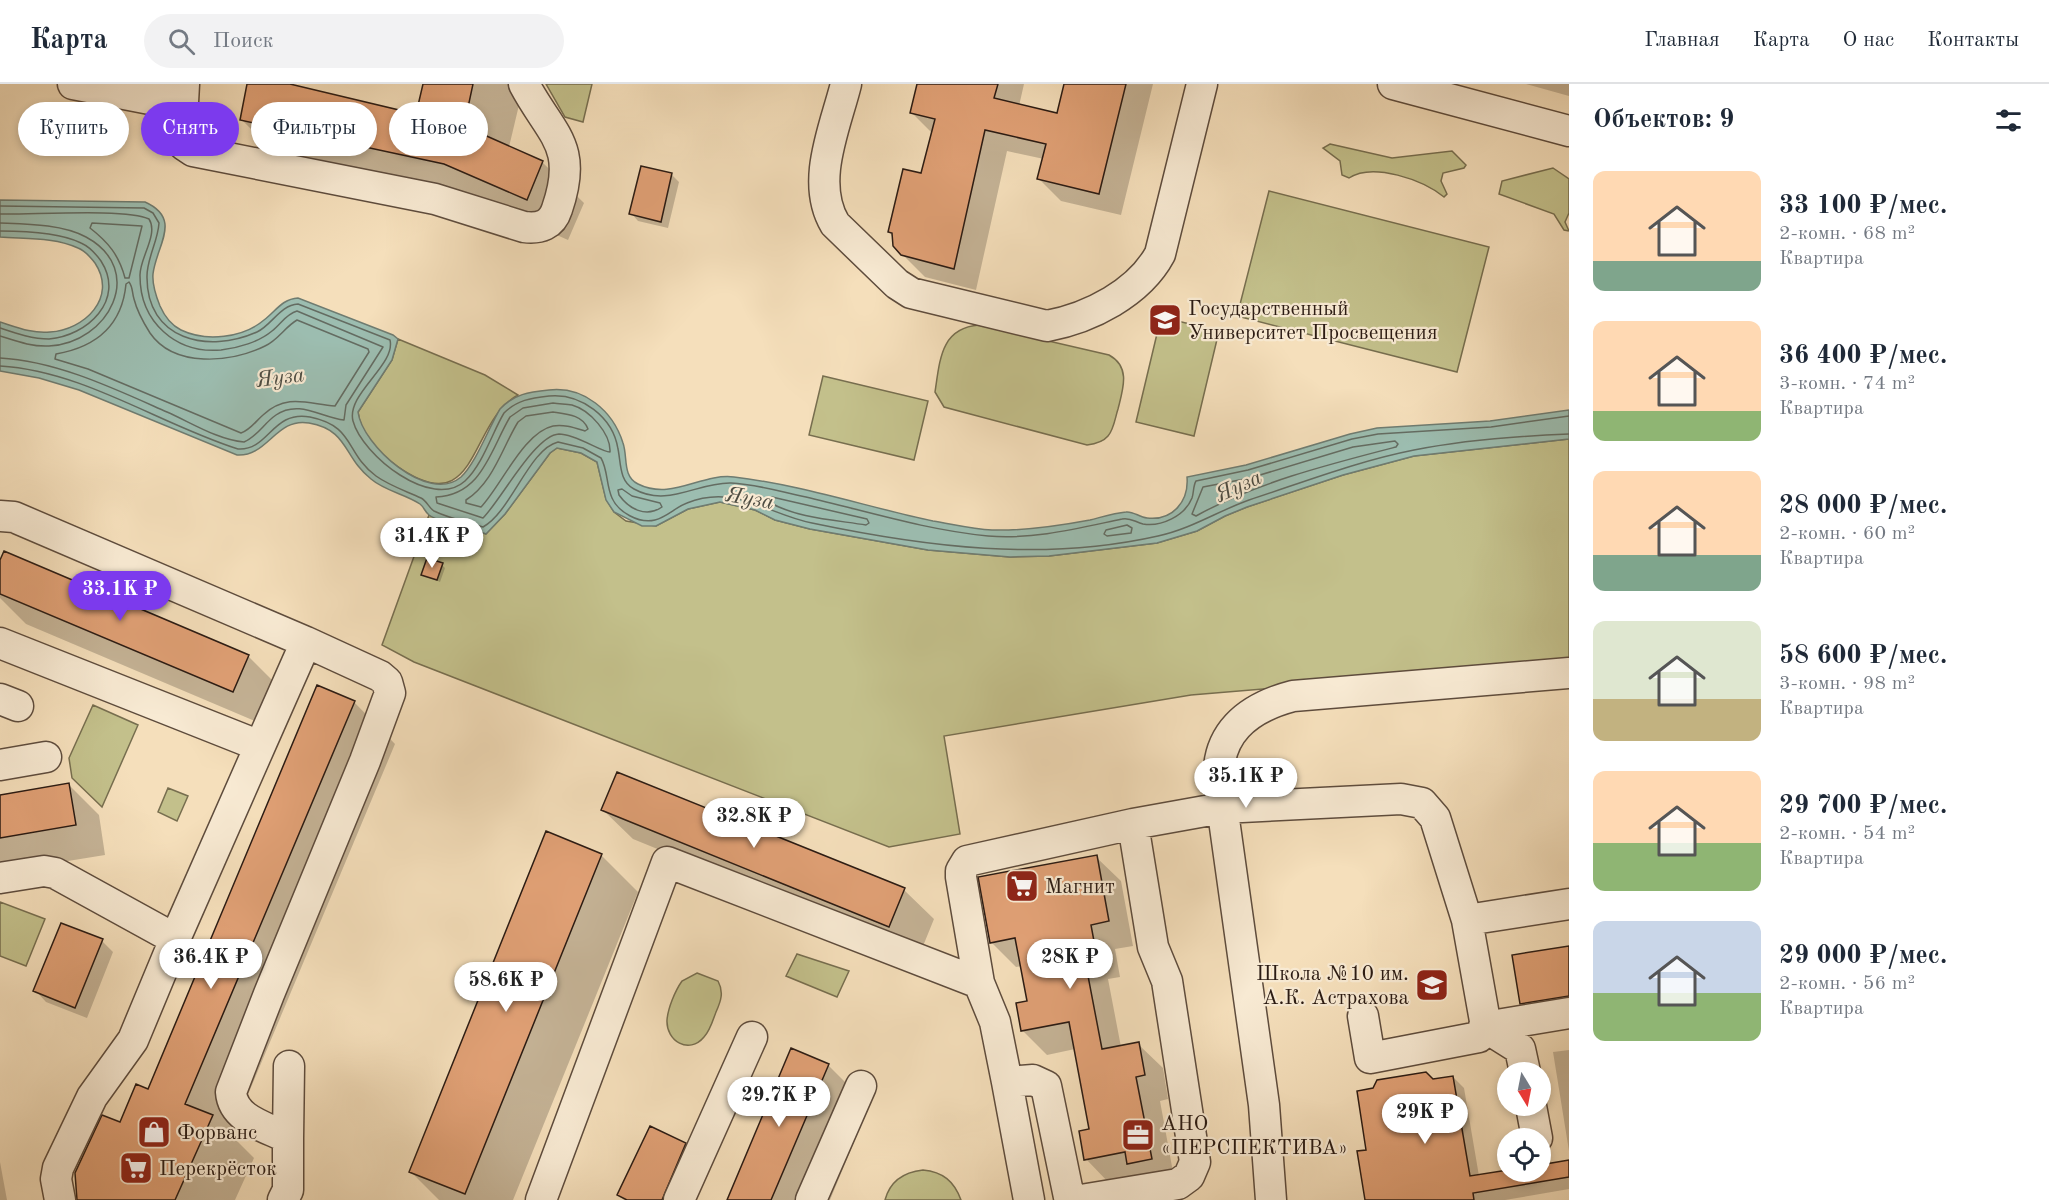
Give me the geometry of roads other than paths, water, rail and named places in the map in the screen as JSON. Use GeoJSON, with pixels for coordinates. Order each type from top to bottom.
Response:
{"type":"FeatureCollection","features":[{"type":"Feature","properties":{"kind":"street"},"geometry":{"type":"LineString","coordinates":[[73,84],[150,99],[184,88],[185,114],[181,139],[184,145],[193,151],[435,199],[524,227],[537,228],[545,226],[555,215],[567,174],[558,138],[525,84]]}},
{"type":"Feature","properties":{"kind":"street"},"geometry":{"type":"LineString","coordinates":[[846,84],[823,183],[828,213],[835,224],[897,285],[911,293],[1047,326],[1064,323],[1103,306],[1127,290],[1154,266],[1160,254],[1202,84]]}},
{"type":"Feature","properties":{"kind":"street"},"geometry":{"type":"LineString","coordinates":[[1392,84],[1569,131]]}},
{"type":"Feature","properties":{"kind":"street"},"geometry":{"type":"LineString","coordinates":[[0,516],[14,517],[306,642],[380,676],[387,682],[390,696],[236,1076],[232,1099],[240,1119],[288,1138]]}},
{"type":"Feature","properties":{"kind":"street"},"geometry":{"type":"LineString","coordinates":[[60,1200],[56,1179],[58,1168],[87,1105],[133,1040],[306,642]]}},
{"type":"Feature","properties":{"kind":"street"},"geometry":{"type":"LineString","coordinates":[[0,643],[260,746]]}},
{"type":"Feature","properties":{"kind":"street"},"geometry":{"type":"LineString","coordinates":[[1271,1200],[1264,1105],[1217,769],[1225,744],[1235,728],[1248,715],[1276,700],[1309,694],[1569,673]]}},
{"type":"Feature","properties":{"kind":"street"},"geometry":{"type":"LineString","coordinates":[[0,765],[46,757]]}},
{"type":"Feature","properties":{"kind":"street"},"geometry":{"type":"LineString","coordinates":[[1029,1200],[995,1022],[979,983],[961,877],[961,871],[967,861],[1133,824],[1222,808],[1401,799],[1422,803],[1429,809],[1439,828],[1467,920],[1485,1027],[1483,1033],[1473,1040],[1370,1058],[1363,1016]]}},
{"type":"Feature","properties":{"kind":"street"},"geometry":{"type":"LineString","coordinates":[[1007,1082],[1033,1080],[1046,1086],[1062,1199],[1086,1200],[1178,1184],[1189,1176],[1195,1162],[1167,981],[1153,947],[1133,824]]}},
{"type":"Feature","properties":{"kind":"street"},"geometry":{"type":"LineString","coordinates":[[541,1200],[667,862],[979,983]]}},
{"type":"Feature","properties":{"kind":"street"},"geometry":{"type":"LineString","coordinates":[[0,878],[44,871],[55,873],[175,939]]}},
{"type":"Feature","properties":{"kind":"street"},"geometry":{"type":"LineString","coordinates":[[1467,920],[1569,904]]}},
{"type":"Feature","properties":{"kind":"street"},"geometry":{"type":"LineString","coordinates":[[1485,1027],[1569,1013]]}},
{"type":"Feature","properties":{"kind":"street"},"geometry":{"type":"LineString","coordinates":[[1485,1027],[1520,1049],[1523,1062]]}},
{"type":"Feature","properties":{"kind":"street"},"geometry":{"type":"LineString","coordinates":[[679,1200],[752,1037]]}},
{"type":"Feature","properties":{"kind":"street"},"geometry":{"type":"LineString","coordinates":[[286,1195],[289,1066]]}},
{"type":"Feature","properties":{"kind":"street"},"geometry":{"type":"LineString","coordinates":[[811,1200],[861,1086]]}},
{"type":"Feature","properties":{"kind":"water","name":"Яуза"},"geometry":{"type":"Polygon","coordinates":[[[0,200],[145,202],[156,209],[163,216],[165,225],[153,274],[155,290],[168,320],[177,328],[191,334],[213,337],[246,331],[264,320],[283,303],[298,298],[393,335],[398,339],[392,360],[358,412],[362,425],[371,440],[384,454],[415,477],[432,483],[447,484],[467,471],[500,409],[505,404],[522,395],[549,390],[574,392],[595,403],[604,411],[618,431],[623,443],[626,466],[633,481],[638,484],[663,490],[710,479],[734,477],[809,491],[933,521],[992,530],[1054,526],[1126,512],[1147,518],[1164,516],[1172,513],[1182,501],[1187,486],[1187,477],[1246,465],[1377,428],[1490,421],[1569,410],[1569,439],[1414,456],[1343,475],[1247,507],[1197,531],[1157,543],[1049,556],[1010,557],[928,550],[810,529],[775,520],[755,510],[720,502],[688,509],[656,526],[642,526],[614,512],[606,500],[597,462],[581,453],[557,448],[550,453],[505,514],[486,534],[434,518],[420,504],[377,483],[362,471],[339,438],[322,427],[309,423],[288,426],[257,450],[237,455],[79,390],[39,378],[0,371],[0,322],[37,332],[63,330],[85,319],[94,310],[100,300],[102,288],[101,276],[95,263],[81,249],[50,240],[0,237],[0,200]]]}},
{"type":"Feature","properties":{"kind":"place","name":"Государственный Университет Просвещения"},"geometry":{"type":"Point","coordinates":[1165,320]}},
{"type":"Feature","properties":{"kind":"place","name":"Магнит"},"geometry":{"type":"Point","coordinates":[1022,886]}},
{"type":"Feature","properties":{"kind":"place","name":"Школа №10 им. А.К. Астрахова"},"geometry":{"type":"Point","coordinates":[1432,985]}},
{"type":"Feature","properties":{"kind":"place","name":"Форванс"},"geometry":{"type":"Point","coordinates":[154,1132]}},
{"type":"Feature","properties":{"kind":"place","name":"АНО «ПЕРСПЕКТИВА»"},"geometry":{"type":"Point","coordinates":[1138,1135]}},
{"type":"Feature","properties":{"kind":"place","name":"Перекрёсток"},"geometry":{"type":"Point","coordinates":[136,1168]}}]}
